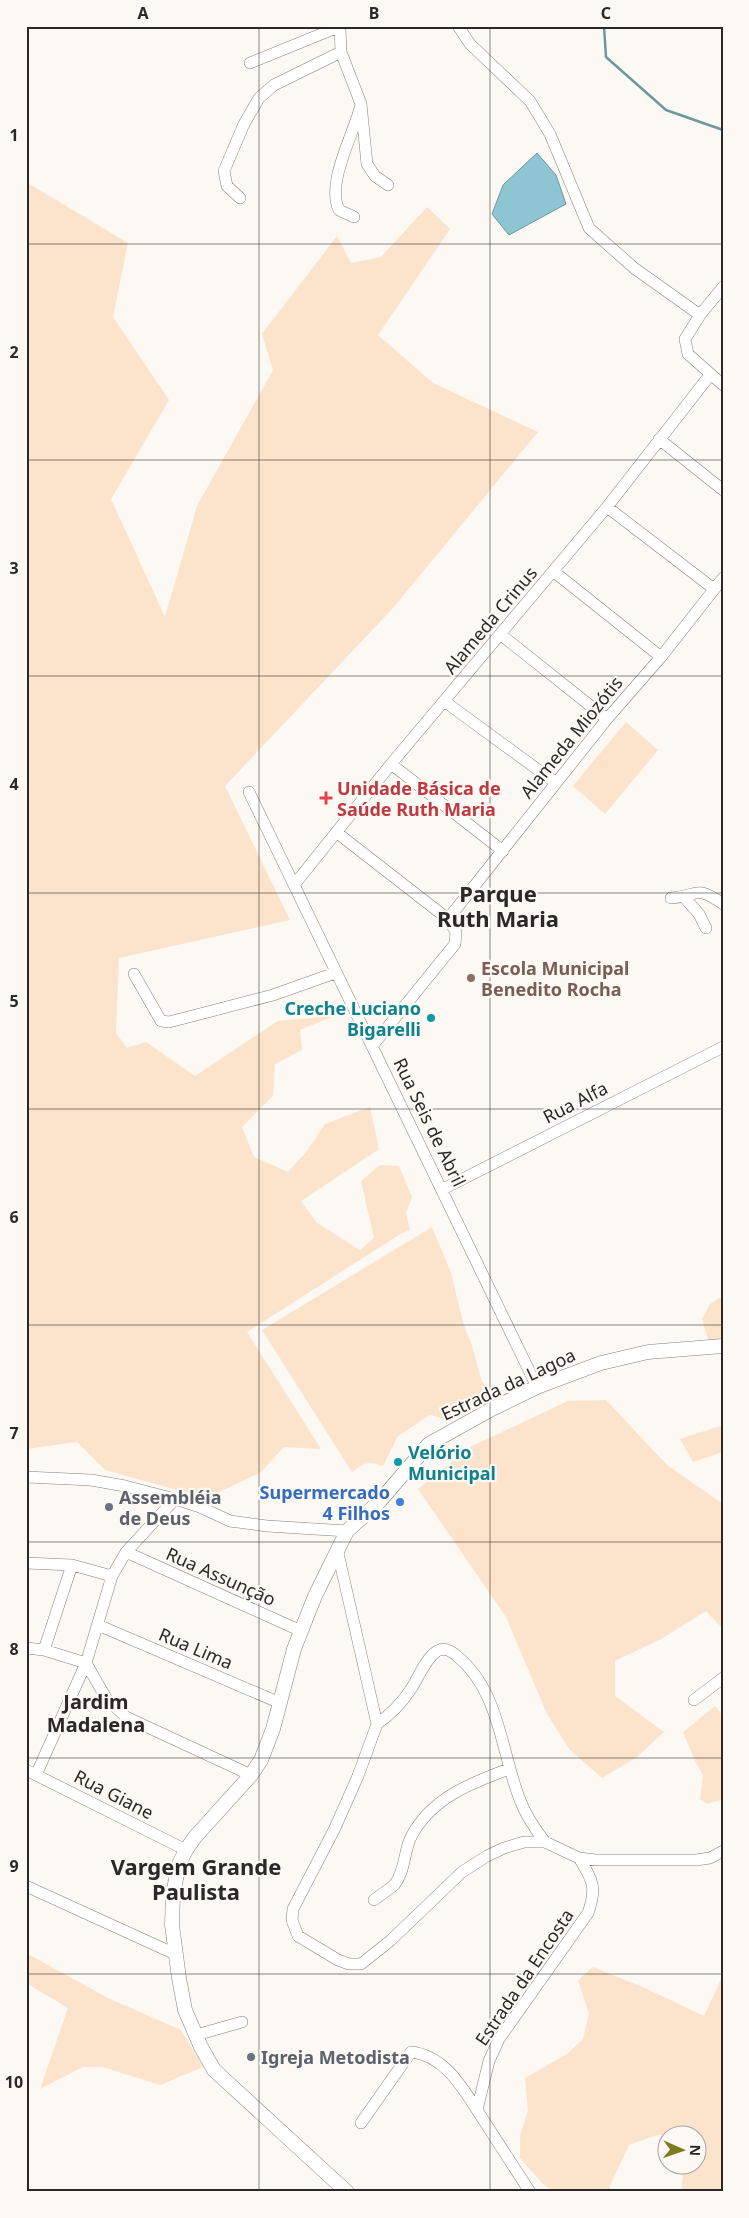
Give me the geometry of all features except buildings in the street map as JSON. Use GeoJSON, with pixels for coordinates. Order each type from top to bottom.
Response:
{"type":"FeatureCollection","features":[{"type":"Feature","properties":{"kind":"street"},"geometry":{"type":"LineString","coordinates":[[458,26],[470,44],[530,101],[550,134],[589,228],[634,268],[700,315]]}},
{"type":"Feature","properties":{"kind":"street"},"geometry":{"type":"LineString","coordinates":[[250,63],[340,27],[341,52],[361,104],[367,164],[375,176],[388,185]]}},
{"type":"Feature","properties":{"kind":"street"},"geometry":{"type":"LineString","coordinates":[[240,198],[227,186],[224,171],[244,124],[258,98],[274,85],[341,52]]}},
{"type":"Feature","properties":{"kind":"street"},"geometry":{"type":"LineString","coordinates":[[354,217],[339,210],[334,201],[334,189],[361,104]]}},
{"type":"Feature","properties":{"kind":"street"},"geometry":{"type":"LineString","coordinates":[[723,287],[700,315],[685,339],[688,354],[723,385]]}},
{"type":"Feature","properties":{"kind":"street","name":"Alameda Crinus"},"geometry":{"type":"LineString","coordinates":[[294,885],[391,764],[607,507],[710,375]]}},
{"type":"Feature","properties":{"kind":"street"},"geometry":{"type":"LineString","coordinates":[[659,439],[723,490]]}},
{"type":"Feature","properties":{"kind":"street"},"geometry":{"type":"LineString","coordinates":[[607,507],[714,589]]}},
{"type":"Feature","properties":{"kind":"street"},"geometry":{"type":"LineString","coordinates":[[553,571],[661,657]]}},
{"type":"Feature","properties":{"kind":"street","name":"Alameda Miozótis"},"geometry":{"type":"LineString","coordinates":[[448,920],[723,578]]}},
{"type":"Feature","properties":{"kind":"street"},"geometry":{"type":"LineString","coordinates":[[500,634],[608,719]]}},
{"type":"Feature","properties":{"kind":"street"},"geometry":{"type":"LineString","coordinates":[[444,702],[556,784]]}},
{"type":"Feature","properties":{"kind":"street"},"geometry":{"type":"LineString","coordinates":[[391,764],[503,850]]}},
{"type":"Feature","properties":{"kind":"street","name":"Rua Seis de Abril"},"geometry":{"type":"LineString","coordinates":[[249,792],[335,973],[373,1045],[538,1387]]}},
{"type":"Feature","properties":{"kind":"street"},"geometry":{"type":"LineString","coordinates":[[336,832],[448,920],[456,932],[455,944],[373,1045]]}},
{"type":"Feature","properties":{"kind":"street"},"geometry":{"type":"LineString","coordinates":[[671,898],[684,897],[690,893],[699,892],[708,894],[723,904]]}},
{"type":"Feature","properties":{"kind":"street"},"geometry":{"type":"LineString","coordinates":[[684,897],[699,914],[706,928]]}},
{"type":"Feature","properties":{"kind":"street"},"geometry":{"type":"LineString","coordinates":[[134,974],[161,1021],[169,1022],[273,995],[335,973]]}},
{"type":"Feature","properties":{"kind":"street","name":"Rua Alfa"},"geometry":{"type":"LineString","coordinates":[[443,1189],[723,1046]]}},
{"type":"Feature","properties":{"kind":"street","name":"Estrada da Lagoa"},"geometry":{"type":"LineString","coordinates":[[346,2192],[214,2070],[196,2035],[186,2010],[175,1954],[172,1925],[173,1894],[179,1864],[186,1850],[251,1774],[267,1745],[301,1631],[315,1596],[347,1531],[379,1502],[429,1444],[490,1410],[538,1387],[588,1367],[648,1352],[723,1346]]}},
{"type":"Feature","properties":{"kind":"street"},"geometry":{"type":"LineString","coordinates":[[26,1477],[90,1480],[175,1498],[200,1507],[230,1522],[347,1531]]}},
{"type":"Feature","properties":{"kind":"street"},"geometry":{"type":"LineString","coordinates":[[31,1772],[86,1663],[112,1576],[126,1552],[175,1498]]}},
{"type":"Feature","properties":{"kind":"street"},"geometry":{"type":"LineString","coordinates":[[337,1549],[377,1724]]}},
{"type":"Feature","properties":{"kind":"street","name":"Rua Assunção"},"geometry":{"type":"LineString","coordinates":[[126,1552],[301,1631]]}},
{"type":"Feature","properties":{"kind":"street"},"geometry":{"type":"LineString","coordinates":[[26,1563],[72,1565],[112,1576]]}},
{"type":"Feature","properties":{"kind":"street"},"geometry":{"type":"LineString","coordinates":[[44,1650],[72,1565]]}},
{"type":"Feature","properties":{"kind":"street","name":"Rua Lima"},"geometry":{"type":"LineString","coordinates":[[98,1625],[280,1703]]}},
{"type":"Feature","properties":{"kind":"street"},"geometry":{"type":"LineString","coordinates":[[26,1648],[44,1650],[86,1663],[106,1698],[126,1717],[251,1774]]}},
{"type":"Feature","properties":{"kind":"street"},"geometry":{"type":"LineString","coordinates":[[545,1842],[530,1822],[509,1769],[494,1713],[484,1688],[466,1663],[449,1650],[441,1650],[431,1656],[403,1701],[377,1724],[358,1776],[334,1830],[293,1909],[294,1929],[304,1941],[338,1960],[349,1964],[361,1964],[390,1941],[462,1872],[504,1848],[524,1842],[545,1842],[579,1858],[618,1861],[696,1860],[710,1858],[723,1851]]}},
{"type":"Feature","properties":{"kind":"street"},"geometry":{"type":"LineString","coordinates":[[694,1700],[723,1678]]}},
{"type":"Feature","properties":{"kind":"street"},"geometry":{"type":"LineString","coordinates":[[374,1900],[394,1884],[400,1875],[411,1838],[421,1822],[451,1793],[509,1769]]}},
{"type":"Feature","properties":{"kind":"street","name":"Rua Giane"},"geometry":{"type":"LineString","coordinates":[[31,1772],[186,1850]]}},
{"type":"Feature","properties":{"kind":"street","name":"Estrada da Encosta"},"geometry":{"type":"LineString","coordinates":[[477,2110],[489,2060],[499,2039],[588,1914],[592,1901],[592,1881],[579,1858]]}},
{"type":"Feature","properties":{"kind":"street"},"geometry":{"type":"LineString","coordinates":[[26,1886],[175,1954]]}},
{"type":"Feature","properties":{"kind":"street"},"geometry":{"type":"LineString","coordinates":[[196,2035],[242,2022]]}},
{"type":"Feature","properties":{"kind":"street"},"geometry":{"type":"LineString","coordinates":[[361,2122],[412,2052],[423,2053],[442,2065],[460,2083],[530,2192]]}},
{"type":"Feature","properties":{"kind":"shaded area"},"geometry":{"type":"Polygon","coordinates":[[[26,182],[128,243],[113,317],[169,400],[111,499],[165,617],[197,506],[273,370],[262,334],[337,236],[351,263],[381,257],[427,207],[450,229],[378,335],[433,383],[538,432],[393,608],[225,786],[290,920],[119,958],[116,1033],[127,1048],[146,1042],[195,1076],[278,1021],[334,1016],[300,1030],[302,1050],[275,1064],[273,1096],[242,1127],[254,1157],[288,1172],[307,1151],[325,1124],[370,1107],[379,1149],[301,1201],[317,1223],[360,1250],[374,1238],[361,1181],[380,1165],[399,1166],[412,1197],[406,1213],[410,1230],[399,1235],[247,1332],[321,1449],[284,1447],[260,1473],[206,1498],[105,1470],[77,1442],[26,1449],[26,182]]]}},
{"type":"Feature","properties":{"kind":"shaded area"},"geometry":{"type":"Polygon","coordinates":[[[626,722],[658,750],[605,814],[573,786],[626,722]]]}},
{"type":"Feature","properties":{"kind":"shaded area"},"geometry":{"type":"Polygon","coordinates":[[[432,1227],[451,1273],[463,1322],[482,1382],[496,1396],[442,1418],[430,1415],[398,1436],[383,1466],[367,1463],[352,1472],[262,1330],[432,1227]]]}},
{"type":"Feature","properties":{"kind":"shaded area"},"geometry":{"type":"Polygon","coordinates":[[[723,1296],[723,1340],[708,1340],[702,1319],[710,1304],[723,1296]]]}},
{"type":"Feature","properties":{"kind":"shaded area"},"geometry":{"type":"Polygon","coordinates":[[[606,1400],[667,1465],[723,1504],[723,1629],[706,1611],[661,1639],[615,1661],[615,1696],[664,1732],[637,1757],[602,1778],[570,1750],[547,1714],[506,1617],[418,1489],[472,1446],[568,1401],[606,1400]]]}},
{"type":"Feature","properties":{"kind":"shaded area"},"geometry":{"type":"Polygon","coordinates":[[[723,1425],[723,1452],[693,1462],[680,1439],[723,1425]]]}},
{"type":"Feature","properties":{"kind":"shaded area"},"geometry":{"type":"Polygon","coordinates":[[[715,1706],[723,1716],[723,1799],[707,1804],[700,1799],[703,1775],[683,1732],[715,1706]]]}},
{"type":"Feature","properties":{"kind":"shaded area"},"geometry":{"type":"Polygon","coordinates":[[[26,1953],[108,1998],[181,2030],[203,2067],[160,2085],[103,2067],[83,2067],[40,2089],[68,2008],[26,1983],[26,1953]]]}},
{"type":"Feature","properties":{"kind":"shaded area"},"geometry":{"type":"Polygon","coordinates":[[[593,1967],[645,1988],[704,2016],[723,1975],[723,2192],[681,2192],[683,2176],[706,2176],[706,2126],[656,2126],[656,2135],[629,2145],[610,2186],[610,2192],[554,2192],[543,2184],[520,2158],[520,2136],[528,2111],[525,2078],[567,2054],[583,2039],[589,2014],[578,1980],[593,1967]]]}},
{"type":"Feature","properties":{"kind":"water"},"geometry":{"type":"Polygon","coordinates":[[[537,153],[556,175],[566,204],[509,235],[492,214],[503,185],[537,153]]]}},
{"type":"Feature","properties":{"kind":"waterway"},"geometry":{"type":"LineString","coordinates":[[604,26],[606,57],[666,110],[723,130]]}},
{"type":"Feature","properties":{"kind":"place","name":"Unidade Básica de Saúde Ruth Maria"},"geometry":{"type":"Point","coordinates":[326,798]}},
{"type":"Feature","properties":{"kind":"place","name":"Escola Municipal Benedito Rocha"},"geometry":{"type":"Point","coordinates":[471,978]}},
{"type":"Feature","properties":{"kind":"place","name":"Creche Luciano Bigarelli"},"geometry":{"type":"Point","coordinates":[431,1018]}},
{"type":"Feature","properties":{"kind":"place","name":"Velório Municipal"},"geometry":{"type":"Point","coordinates":[398,1462]}},
{"type":"Feature","properties":{"kind":"place","name":"Supermercado 4 Filhos"},"geometry":{"type":"Point","coordinates":[400,1502]}},
{"type":"Feature","properties":{"kind":"place","name":"Assembléia de Deus"},"geometry":{"type":"Point","coordinates":[109,1507]}},
{"type":"Feature","properties":{"kind":"place","name":"Igreja Metodista"},"geometry":{"type":"Point","coordinates":[251,2057]}},
{"type":"Feature","properties":{"kind":"district","name":"Parque Ruth Maria"},"geometry":{"type":"Point","coordinates":[498,906]}},
{"type":"Feature","properties":{"kind":"district","name":"Jardim Madalena"},"geometry":{"type":"Point","coordinates":[96,1712]}},
{"type":"Feature","properties":{"kind":"district","name":"Vargem Grande Paulista"},"geometry":{"type":"Point","coordinates":[196,1878]}}]}
